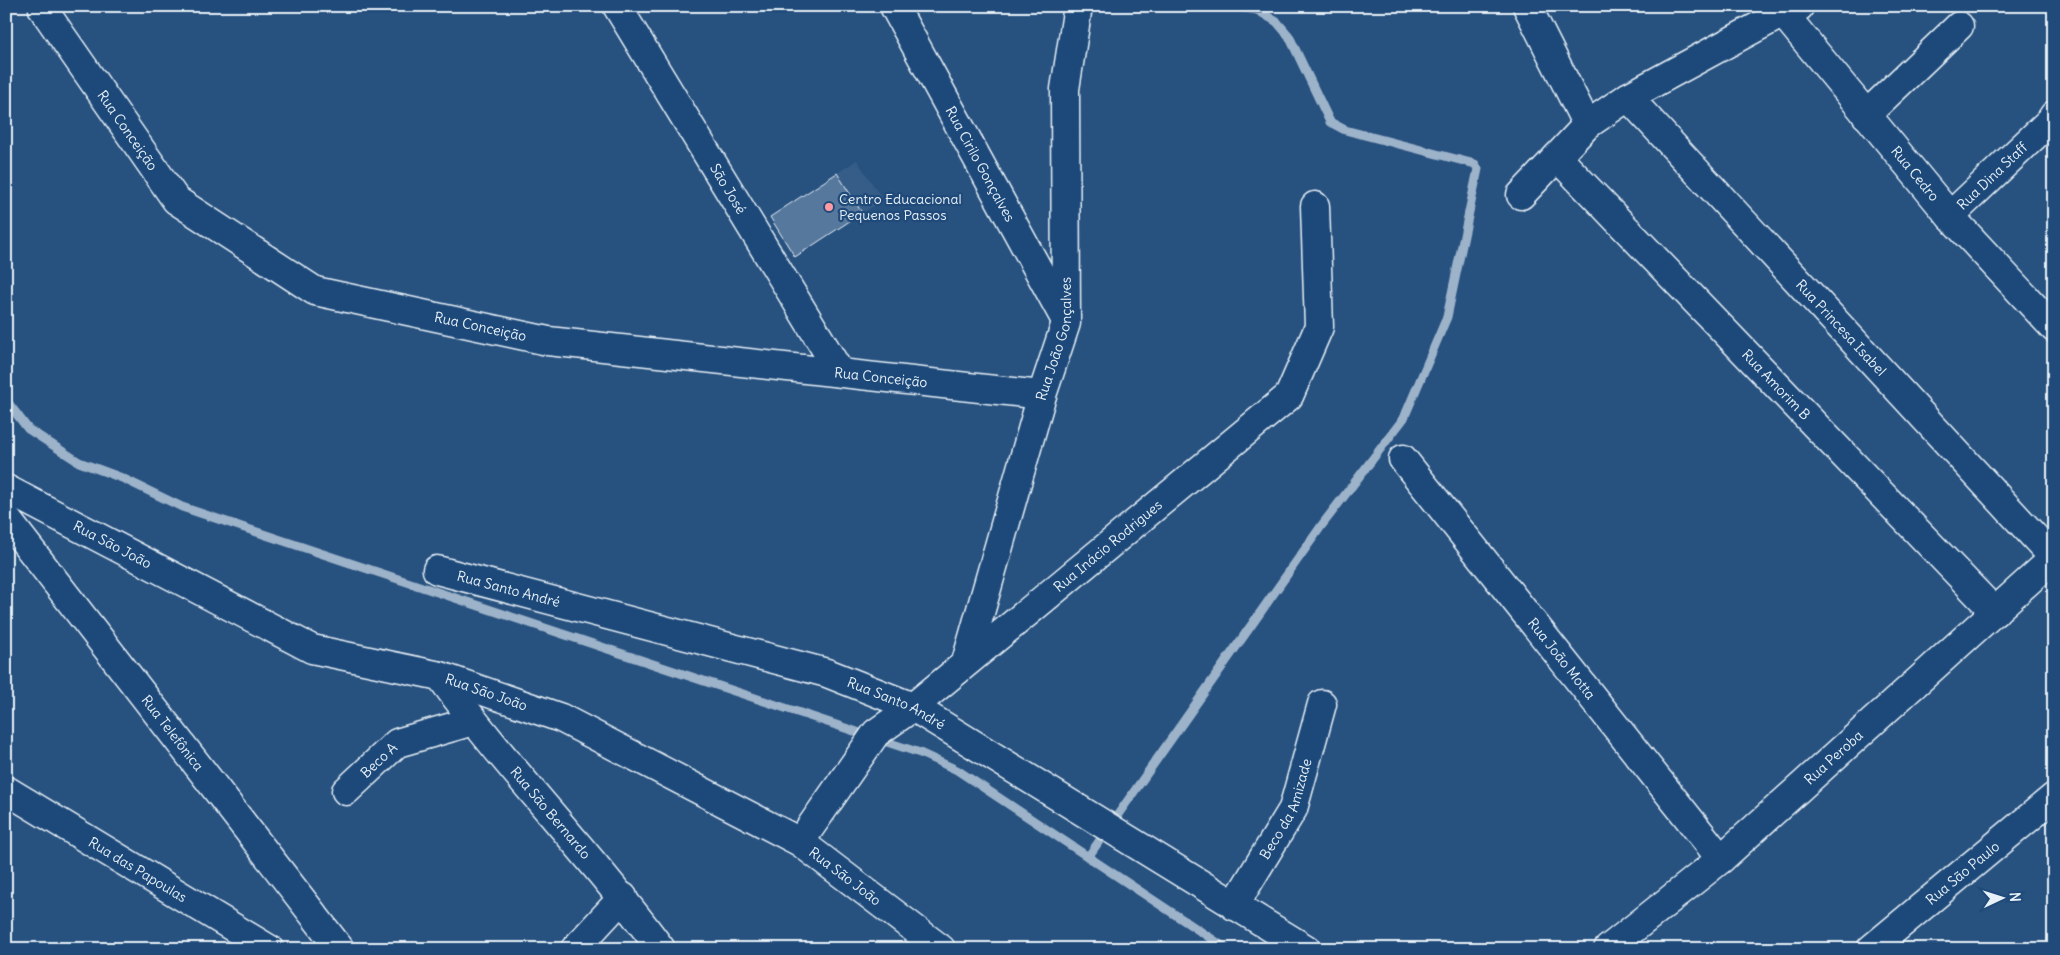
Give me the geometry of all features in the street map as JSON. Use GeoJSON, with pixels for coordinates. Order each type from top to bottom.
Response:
{"type":"FeatureCollection","features":[{"type":"Feature","properties":{"kind":"street","name":"São José"},"geometry":{"type":"LineString","coordinates":[[616,6],[839,371]]}},
{"type":"Feature","properties":{"kind":"street","name":"Rua Cirilo Gonçalves"},"geometry":{"type":"LineString","coordinates":[[894,6],[1066,323]]}},
{"type":"Feature","properties":{"kind":"street","name":"Rua João Gonçalves"},"geometry":{"type":"LineString","coordinates":[[966,662],[1042,395],[1066,323],[1066,89],[1078,6]]}},
{"type":"Feature","properties":{"kind":"street"},"geometry":{"type":"LineString","coordinates":[[1527,6],[1587,125]]}},
{"type":"Feature","properties":{"kind":"street","name":"Rua Conceição"},"geometry":{"type":"LineString","coordinates":[[43,9],[176,200],[315,290],[548,341],[839,371],[1042,395]]}},
{"type":"Feature","properties":{"kind":"street"},"geometry":{"type":"LineString","coordinates":[[1521,195],[1587,125],[1628,97],[1792,10]]}},
{"type":"Feature","properties":{"kind":"street","name":"Rua Cedro"},"geometry":{"type":"LineString","coordinates":[[1792,10],[1866,115],[1950,216],[2054,328]]}},
{"type":"Feature","properties":{"kind":"street"},"geometry":{"type":"LineString","coordinates":[[1866,115],[1958,26]]}},
{"type":"Feature","properties":{"kind":"street","name":"Rua Princesa Isabel"},"geometry":{"type":"LineString","coordinates":[[1628,97],[2054,558]]}},
{"type":"Feature","properties":{"kind":"street","name":"Rua Dina Staff"},"geometry":{"type":"LineString","coordinates":[[1950,216],[2050,121],[2054,115]]}},
{"type":"Feature","properties":{"kind":"street","name":"Rua Amorim B"},"geometry":{"type":"LineString","coordinates":[[1557,157],[1995,612]]}},
{"type":"Feature","properties":{"kind":"street","name":"Rua Inácio Rodrigues"},"geometry":{"type":"LineString","coordinates":[[800,842],[876,733],[913,706],[1289,396],[1319,326],[1315,206]]}},
{"type":"Feature","properties":{"kind":"street","name":"Rua João Motta"},"geometry":{"type":"LineString","coordinates":[[1402,459],[1721,859]]}},
{"type":"Feature","properties":{"kind":"street","name":"Rua São João"},"geometry":{"type":"LineString","coordinates":[[6,489],[312,649],[440,676],[561,718],[800,842],[941,949]]}},
{"type":"Feature","properties":{"kind":"street","name":"Rua Telefônica"},"geometry":{"type":"LineString","coordinates":[[6,518],[340,949]]}},
{"type":"Feature","properties":{"kind":"street","name":"Rua Peroba"},"geometry":{"type":"LineString","coordinates":[[1608,949],[1721,859],[2054,558]]}},
{"type":"Feature","properties":{"kind":"street","name":"Rua Santo André"},"geometry":{"type":"LineString","coordinates":[[437,570],[827,673],[913,706],[1306,949]]}},
{"type":"Feature","properties":{"kind":"street","name":"Rua São Bernardo"},"geometry":{"type":"LineString","coordinates":[[440,676],[473,721],[623,897],[661,949]]}},
{"type":"Feature","properties":{"kind":"street","name":"Beco da Amizade"},"geometry":{"type":"LineString","coordinates":[[1234,906],[1293,809],[1322,704]]}},
{"type":"Feature","properties":{"kind":"street","name":"Beco A"},"geometry":{"type":"LineString","coordinates":[[346,791],[397,743],[473,721]]}},
{"type":"Feature","properties":{"kind":"street","name":"Rua das Papoulas"},"geometry":{"type":"LineString","coordinates":[[6,790],[269,949]]}},
{"type":"Feature","properties":{"kind":"street","name":"Rua São Paulo"},"geometry":{"type":"LineString","coordinates":[[1871,949],[2054,797]]}},
{"type":"Feature","properties":{"kind":"street"},"geometry":{"type":"LineString","coordinates":[[575,949],[623,897]]}},
{"type":"Feature","properties":{"kind":"shaded area","name":"Centro Educacional Pequenos Passos"},"geometry":{"type":"Polygon","coordinates":[[[857,160],[883,200],[795,257],[770,217],[857,160]]]}},
{"type":"Feature","properties":{"kind":"building","name":"Centro Educacional Pequenos Passos"},"geometry":{"type":"Polygon","coordinates":[[[837,173],[862,213],[795,257],[770,217],[837,173]]]}},
{"type":"Feature","properties":{"kind":"waterway"},"geometry":{"type":"LineString","coordinates":[[1088,857],[1322,525],[1404,418],[1447,317],[1478,169],[1475,164],[1345,130],[1330,122],[1289,36],[1277,22],[1257,10],[1232,6]]}},
{"type":"Feature","properties":{"kind":"waterway"},"geometry":{"type":"LineString","coordinates":[[6,400],[28,429],[79,462],[122,478],[182,507],[920,753],[957,770],[1227,949]]}},
{"type":"Feature","properties":{"kind":"place","name":"Centro Educacional Pequenos Passos"},"geometry":{"type":"Point","coordinates":[829,207]}}]}
